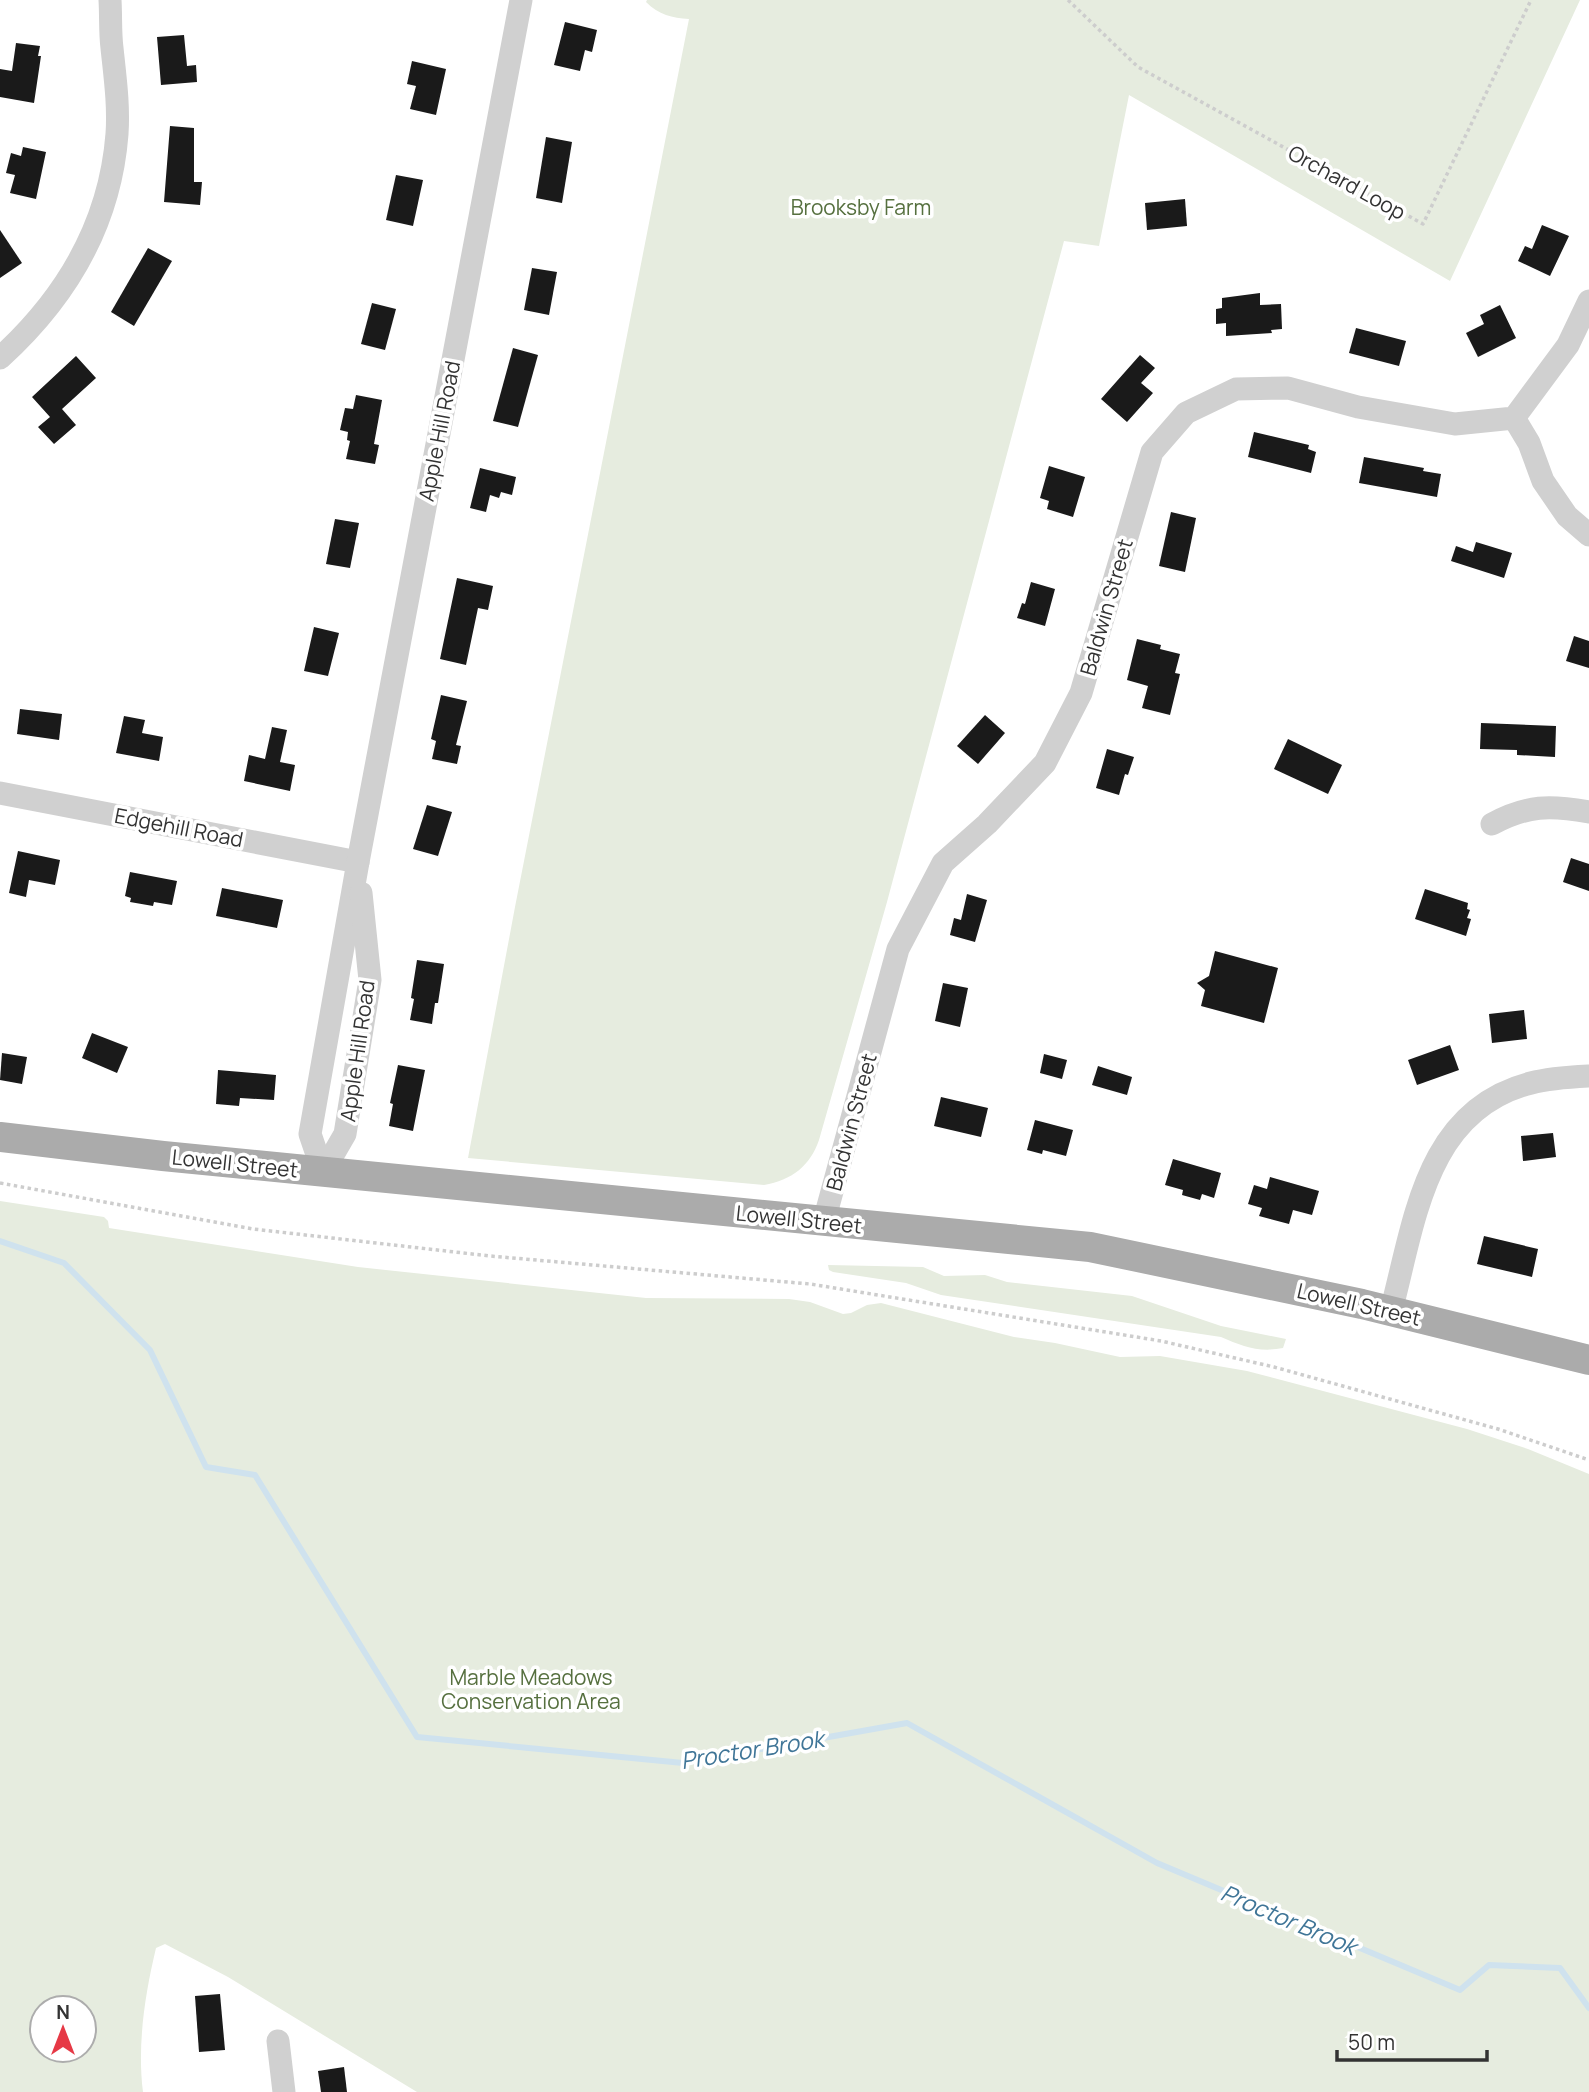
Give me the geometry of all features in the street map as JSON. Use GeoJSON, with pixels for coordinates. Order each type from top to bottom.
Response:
{"type":"FeatureCollection","features":[{"type":"Feature","properties":{"kind":"main road","name":"Lowell Street"},"geometry":{"type":"LineString","coordinates":[[0,1136],[323,1172],[1090,1247],[1391,1311],[1589,1360]]}},
{"type":"Feature","properties":{"kind":"street"},"geometry":{"type":"LineString","coordinates":[[0,358],[28,332],[57,298],[80,260],[98,220],[111,178],[117,134],[117,90],[110,0]]}},
{"type":"Feature","properties":{"kind":"street","name":"Apple Hill Road"},"geometry":{"type":"LineString","coordinates":[[323,1172],[310,1134],[358,862],[521,0]]}},
{"type":"Feature","properties":{"kind":"street"},"geometry":{"type":"LineString","coordinates":[[1589,301],[1567,345],[1514,418],[1529,443],[1543,481],[1567,516],[1589,535]]}},
{"type":"Feature","properties":{"kind":"street","name":"Baldwin Street"},"geometry":{"type":"LineString","coordinates":[[824,1221],[898,949],[943,863],[987,824],[1045,763],[1081,693],[1152,452],[1186,412],[1236,389],[1288,388],[1358,407],[1455,424],[1514,418]]}},
{"type":"Feature","properties":{"kind":"street","name":"Edgehill Road"},"geometry":{"type":"LineString","coordinates":[[0,793],[358,862]]}},
{"type":"Feature","properties":{"kind":"street"},"geometry":{"type":"LineString","coordinates":[[1492,824],[1513,812],[1535,808],[1559,807],[1589,812]]}},
{"type":"Feature","properties":{"kind":"street","name":"Apple Hill Road"},"geometry":{"type":"LineString","coordinates":[[323,1172],[345,1133],[370,980],[358,862]]}},
{"type":"Feature","properties":{"kind":"street"},"geometry":{"type":"LineString","coordinates":[[1391,1311],[1424,1187],[1432,1165],[1454,1130],[1482,1104],[1507,1092],[1544,1080],[1589,1076]]}},
{"type":"Feature","properties":{"kind":"street"},"geometry":{"type":"LineString","coordinates":[[278,2041],[284,2092]]}},
{"type":"Feature","properties":{"kind":"path","name":"Orchard Loop"},"geometry":{"type":"LineString","coordinates":[[1068,0],[1138,67],[1423,224],[1531,0]]}},
{"type":"Feature","properties":{"kind":"path"},"geometry":{"type":"LineString","coordinates":[[0,1183],[253,1229],[490,1256],[810,1284],[1161,1341],[1262,1364],[1498,1429],[1589,1461]]}},
{"type":"Feature","properties":{"kind":"green space","name":"Brooksby Farm"},"geometry":{"type":"Polygon","coordinates":[[[1580,0],[1450,281],[1129,95],[1099,246],[1064,241],[887,902],[819,1140],[811,1157],[799,1170],[783,1180],[764,1185],[468,1158],[689,19],[661,13],[646,2],[1580,0]]]}},
{"type":"Feature","properties":{"kind":"green space","name":"Marble Meadows Conservation Area"},"geometry":{"type":"Polygon","coordinates":[[[0,1201],[104,1217],[109,1228],[358,1267],[646,1298],[789,1299],[810,1302],[843,1314],[881,1303],[1014,1337],[1120,1357],[1160,1356],[1247,1371],[1467,1429],[1528,1449],[1589,1474],[1589,2092],[417,2092],[228,1977],[165,1944],[156,1948],[145,2001],[141,2056],[143,2092],[0,2092],[0,1201]]]}},
{"type":"Feature","properties":{"kind":"green space"},"geometry":{"type":"Polygon","coordinates":[[[828,1265],[923,1267],[944,1276],[985,1275],[1007,1282],[1132,1296],[1221,1326],[1286,1339],[1283,1348],[1258,1349],[1221,1337],[941,1295],[906,1283],[833,1272],[828,1265]]]}},
{"type":"Feature","properties":{"kind":"building"},"geometry":{"type":"Polygon","coordinates":[[[565,22],[597,30],[592,52],[585,50],[580,71],[554,65],[565,22]]]}},
{"type":"Feature","properties":{"kind":"building"},"geometry":{"type":"Polygon","coordinates":[[[184,35],[187,66],[196,65],[197,82],[161,85],[157,37],[184,35]]]}},
{"type":"Feature","properties":{"kind":"building"},"geometry":{"type":"Polygon","coordinates":[[[16,43],[40,46],[34,103],[0,97],[0,69],[12,71],[16,43]]]}},
{"type":"Feature","properties":{"kind":"building"},"geometry":{"type":"Polygon","coordinates":[[[412,61],[446,69],[436,115],[410,109],[416,86],[407,84],[412,61]]]}},
{"type":"Feature","properties":{"kind":"building"},"geometry":{"type":"Polygon","coordinates":[[[170,126],[194,128],[194,182],[202,182],[200,205],[164,202],[170,126]]]}},
{"type":"Feature","properties":{"kind":"building"},"geometry":{"type":"Polygon","coordinates":[[[546,137],[572,142],[562,203],[536,198],[546,137]]]}},
{"type":"Feature","properties":{"kind":"building"},"geometry":{"type":"Polygon","coordinates":[[[23,147],[46,152],[36,199],[10,193],[15,175],[6,173],[11,153],[21,156],[23,147]]]}},
{"type":"Feature","properties":{"kind":"building"},"geometry":{"type":"Polygon","coordinates":[[[396,175],[423,180],[413,226],[386,220],[396,175]]]}},
{"type":"Feature","properties":{"kind":"building"},"geometry":{"type":"Polygon","coordinates":[[[1185,199],[1187,226],[1147,230],[1145,203],[1185,199]]]}},
{"type":"Feature","properties":{"kind":"building"},"geometry":{"type":"Polygon","coordinates":[[[1542,225],[1569,236],[1550,276],[1518,261],[1525,246],[1532,249],[1542,225]]]}},
{"type":"Feature","properties":{"kind":"building"},"geometry":{"type":"Polygon","coordinates":[[[0,230],[22,263],[0,278],[0,230]]]}},
{"type":"Feature","properties":{"kind":"building"},"geometry":{"type":"Polygon","coordinates":[[[148,248],[172,261],[134,326],[111,312],[148,248]]]}},
{"type":"Feature","properties":{"kind":"building"},"geometry":{"type":"Polygon","coordinates":[[[532,268],[557,272],[549,315],[524,310],[532,268]]]}},
{"type":"Feature","properties":{"kind":"building"},"geometry":{"type":"Polygon","coordinates":[[[1260,293],[1260,305],[1281,304],[1282,329],[1271,330],[1272,333],[1226,336],[1226,323],[1216,324],[1216,309],[1222,308],[1222,298],[1260,293]]]}},
{"type":"Feature","properties":{"kind":"building"},"geometry":{"type":"Polygon","coordinates":[[[372,303],[396,309],[385,350],[361,344],[372,303]]]}},
{"type":"Feature","properties":{"kind":"building"},"geometry":{"type":"Polygon","coordinates":[[[1500,305],[1516,338],[1478,357],[1466,333],[1484,324],[1480,315],[1500,305]]]}},
{"type":"Feature","properties":{"kind":"building"},"geometry":{"type":"Polygon","coordinates":[[[1356,328],[1406,341],[1399,366],[1349,353],[1356,328]]]}},
{"type":"Feature","properties":{"kind":"building"},"geometry":{"type":"Polygon","coordinates":[[[513,348],[538,355],[518,427],[493,421],[513,348]]]}},
{"type":"Feature","properties":{"kind":"building"},"geometry":{"type":"Polygon","coordinates":[[[1140,355],[1155,368],[1141,383],[1153,393],[1127,422],[1101,399],[1140,355]]]}},
{"type":"Feature","properties":{"kind":"building"},"geometry":{"type":"Polygon","coordinates":[[[76,356],[96,378],[62,409],[76,425],[54,444],[38,427],[50,417],[32,397],[76,356]]]}},
{"type":"Feature","properties":{"kind":"building"},"geometry":{"type":"Polygon","coordinates":[[[356,395],[382,400],[374,444],[379,445],[375,464],[346,459],[350,441],[347,440],[348,432],[340,430],[345,408],[353,409],[356,395]]]}},
{"type":"Feature","properties":{"kind":"building"},"geometry":{"type":"Polygon","coordinates":[[[1254,432],[1309,445],[1308,449],[1316,452],[1311,473],[1248,457],[1254,432]]]}},
{"type":"Feature","properties":{"kind":"building"},"geometry":{"type":"Polygon","coordinates":[[[1364,457],[1424,468],[1423,471],[1441,474],[1437,497],[1359,483],[1364,457]]]}},
{"type":"Feature","properties":{"kind":"building"},"geometry":{"type":"Polygon","coordinates":[[[1049,466],[1085,477],[1073,517],[1047,509],[1049,501],[1040,498],[1049,466]]]}},
{"type":"Feature","properties":{"kind":"building"},"geometry":{"type":"Polygon","coordinates":[[[480,468],[516,477],[512,495],[501,492],[499,498],[490,495],[486,512],[470,508],[480,468]]]}},
{"type":"Feature","properties":{"kind":"building"},"geometry":{"type":"Polygon","coordinates":[[[1171,512],[1196,518],[1185,572],[1159,566],[1171,512]]]}},
{"type":"Feature","properties":{"kind":"building"},"geometry":{"type":"Polygon","coordinates":[[[335,519],[359,523],[350,568],[326,564],[335,519]]]}},
{"type":"Feature","properties":{"kind":"building"},"geometry":{"type":"Polygon","coordinates":[[[1476,542],[1512,553],[1504,578],[1451,561],[1456,546],[1473,552],[1476,542]]]}},
{"type":"Feature","properties":{"kind":"building"},"geometry":{"type":"Polygon","coordinates":[[[457,578],[493,586],[488,610],[478,608],[466,665],[440,659],[457,578]]]}},
{"type":"Feature","properties":{"kind":"building"},"geometry":{"type":"Polygon","coordinates":[[[1031,582],[1055,589],[1045,626],[1017,618],[1022,603],[1025,604],[1031,582]]]}},
{"type":"Feature","properties":{"kind":"building"},"geometry":{"type":"Polygon","coordinates":[[[314,627],[339,633],[328,676],[304,671],[314,627]]]}},
{"type":"Feature","properties":{"kind":"building"},"geometry":{"type":"Polygon","coordinates":[[[1574,636],[1589,641],[1589,668],[1566,661],[1574,636]]]}},
{"type":"Feature","properties":{"kind":"building"},"geometry":{"type":"Polygon","coordinates":[[[1137,639],[1161,645],[1160,649],[1180,654],[1175,673],[1180,674],[1170,715],[1142,708],[1148,686],[1127,680],[1137,639]]]}},
{"type":"Feature","properties":{"kind":"building"},"geometry":{"type":"Polygon","coordinates":[[[441,695],[467,701],[456,745],[461,746],[457,764],[432,759],[436,741],[431,739],[441,695]]]}},
{"type":"Feature","properties":{"kind":"building"},"geometry":{"type":"Polygon","coordinates":[[[20,709],[62,714],[59,740],[17,734],[20,709]]]}},
{"type":"Feature","properties":{"kind":"building"},"geometry":{"type":"Polygon","coordinates":[[[985,715],[1005,733],[978,764],[957,746],[985,715]]]}},
{"type":"Feature","properties":{"kind":"building"},"geometry":{"type":"Polygon","coordinates":[[[124,716],[145,720],[142,733],[163,737],[159,761],[116,753],[124,716]]]}},
{"type":"Feature","properties":{"kind":"building"},"geometry":{"type":"Polygon","coordinates":[[[1481,723],[1556,726],[1555,757],[1517,755],[1517,750],[1480,749],[1481,723]]]}},
{"type":"Feature","properties":{"kind":"building"},"geometry":{"type":"Polygon","coordinates":[[[272,727],[287,730],[280,762],[295,765],[290,791],[244,781],[249,755],[265,759],[272,727]]]}},
{"type":"Feature","properties":{"kind":"building"},"geometry":{"type":"Polygon","coordinates":[[[1288,739],[1342,765],[1328,794],[1274,769],[1288,739]]]}},
{"type":"Feature","properties":{"kind":"building"},"geometry":{"type":"Polygon","coordinates":[[[1107,749],[1134,757],[1128,775],[1125,774],[1119,795],[1096,788],[1107,749]]]}},
{"type":"Feature","properties":{"kind":"building"},"geometry":{"type":"Polygon","coordinates":[[[427,805],[452,812],[438,856],[413,849],[427,805]]]}},
{"type":"Feature","properties":{"kind":"building"},"geometry":{"type":"Polygon","coordinates":[[[18,851],[60,860],[55,885],[29,880],[26,897],[9,893],[18,851]]]}},
{"type":"Feature","properties":{"kind":"building"},"geometry":{"type":"Polygon","coordinates":[[[1571,858],[1589,864],[1589,891],[1563,882],[1571,858]]]}},
{"type":"Feature","properties":{"kind":"building"},"geometry":{"type":"Polygon","coordinates":[[[130,872],[177,881],[172,905],[154,902],[153,906],[130,902],[131,898],[125,896],[130,872]]]}},
{"type":"Feature","properties":{"kind":"building"},"geometry":{"type":"Polygon","coordinates":[[[222,888],[283,900],[277,928],[216,916],[222,888]]]}},
{"type":"Feature","properties":{"kind":"building"},"geometry":{"type":"Polygon","coordinates":[[[1425,889],[1468,903],[1467,909],[1470,910],[1467,918],[1471,919],[1466,936],[1415,919],[1425,889]]]}},
{"type":"Feature","properties":{"kind":"building"},"geometry":{"type":"Polygon","coordinates":[[[967,894],[987,900],[975,942],[950,935],[954,918],[961,920],[967,894]]]}},
{"type":"Feature","properties":{"kind":"building"},"geometry":{"type":"Polygon","coordinates":[[[1215,951],[1278,968],[1264,1023],[1201,1006],[1205,990],[1197,983],[1209,976],[1215,951]]]}},
{"type":"Feature","properties":{"kind":"building"},"geometry":{"type":"Polygon","coordinates":[[[417,960],[444,964],[432,1024],[410,1020],[417,960]]]}},
{"type":"Feature","properties":{"kind":"building"},"geometry":{"type":"Polygon","coordinates":[[[943,983],[968,988],[960,1027],[935,1021],[943,983]]]}},
{"type":"Feature","properties":{"kind":"building"},"geometry":{"type":"Polygon","coordinates":[[[1524,1010],[1527,1039],[1492,1043],[1489,1014],[1524,1010]]]}},
{"type":"Feature","properties":{"kind":"building"},"geometry":{"type":"Polygon","coordinates":[[[92,1033],[128,1047],[117,1073],[82,1058],[92,1033]]]}},
{"type":"Feature","properties":{"kind":"building"},"geometry":{"type":"Polygon","coordinates":[[[1450,1045],[1459,1070],[1417,1085],[1408,1060],[1450,1045]]]}},
{"type":"Feature","properties":{"kind":"building"},"geometry":{"type":"Polygon","coordinates":[[[2,1053],[27,1057],[22,1084],[0,1080],[2,1053]]]}},
{"type":"Feature","properties":{"kind":"building"},"geometry":{"type":"Polygon","coordinates":[[[1044,1054],[1067,1060],[1062,1079],[1040,1073],[1044,1054]]]}},
{"type":"Feature","properties":{"kind":"building"},"geometry":{"type":"Polygon","coordinates":[[[398,1065],[425,1070],[413,1131],[389,1126],[393,1104],[390,1103],[398,1065]]]}},
{"type":"Feature","properties":{"kind":"building"},"geometry":{"type":"Polygon","coordinates":[[[1098,1066],[1132,1077],[1127,1095],[1092,1085],[1098,1066]]]}},
{"type":"Feature","properties":{"kind":"building"},"geometry":{"type":"Polygon","coordinates":[[[218,1070],[276,1075],[274,1100],[240,1098],[239,1106],[216,1104],[218,1070]]]}},
{"type":"Feature","properties":{"kind":"building"},"geometry":{"type":"Polygon","coordinates":[[[941,1097],[988,1108],[981,1137],[934,1126],[941,1097]]]}},
{"type":"Feature","properties":{"kind":"building"},"geometry":{"type":"Polygon","coordinates":[[[1035,1120],[1073,1130],[1066,1156],[1043,1150],[1042,1154],[1027,1150],[1035,1120]]]}},
{"type":"Feature","properties":{"kind":"building"},"geometry":{"type":"Polygon","coordinates":[[[1553,1133],[1556,1157],[1523,1161],[1521,1136],[1553,1133]]]}},
{"type":"Feature","properties":{"kind":"building"},"geometry":{"type":"Polygon","coordinates":[[[1173,1159],[1221,1173],[1214,1198],[1202,1194],[1200,1200],[1182,1195],[1183,1190],[1165,1185],[1173,1159]]]}},
{"type":"Feature","properties":{"kind":"building"},"geometry":{"type":"Polygon","coordinates":[[[1270,1177],[1319,1191],[1312,1215],[1293,1210],[1289,1224],[1259,1216],[1262,1208],[1248,1204],[1254,1185],[1267,1189],[1270,1177]]]}},
{"type":"Feature","properties":{"kind":"building"},"geometry":{"type":"Polygon","coordinates":[[[1484,1236],[1538,1249],[1532,1277],[1477,1264],[1484,1236]]]}},
{"type":"Feature","properties":{"kind":"building"},"geometry":{"type":"Polygon","coordinates":[[[220,1994],[225,2050],[199,2052],[195,1996],[220,1994]]]}},
{"type":"Feature","properties":{"kind":"building"},"geometry":{"type":"Polygon","coordinates":[[[344,2067],[347,2092],[321,2092],[318,2071],[344,2067]]]}},
{"type":"Feature","properties":{"kind":"waterway","name":"Proctor Brook"},"geometry":{"type":"LineString","coordinates":[[0,1241],[64,1263],[150,1350],[206,1467],[255,1475],[417,1737],[683,1763],[907,1723],[1157,1863],[1460,1990],[1489,1965],[1560,1968],[1589,2008]]}}]}
